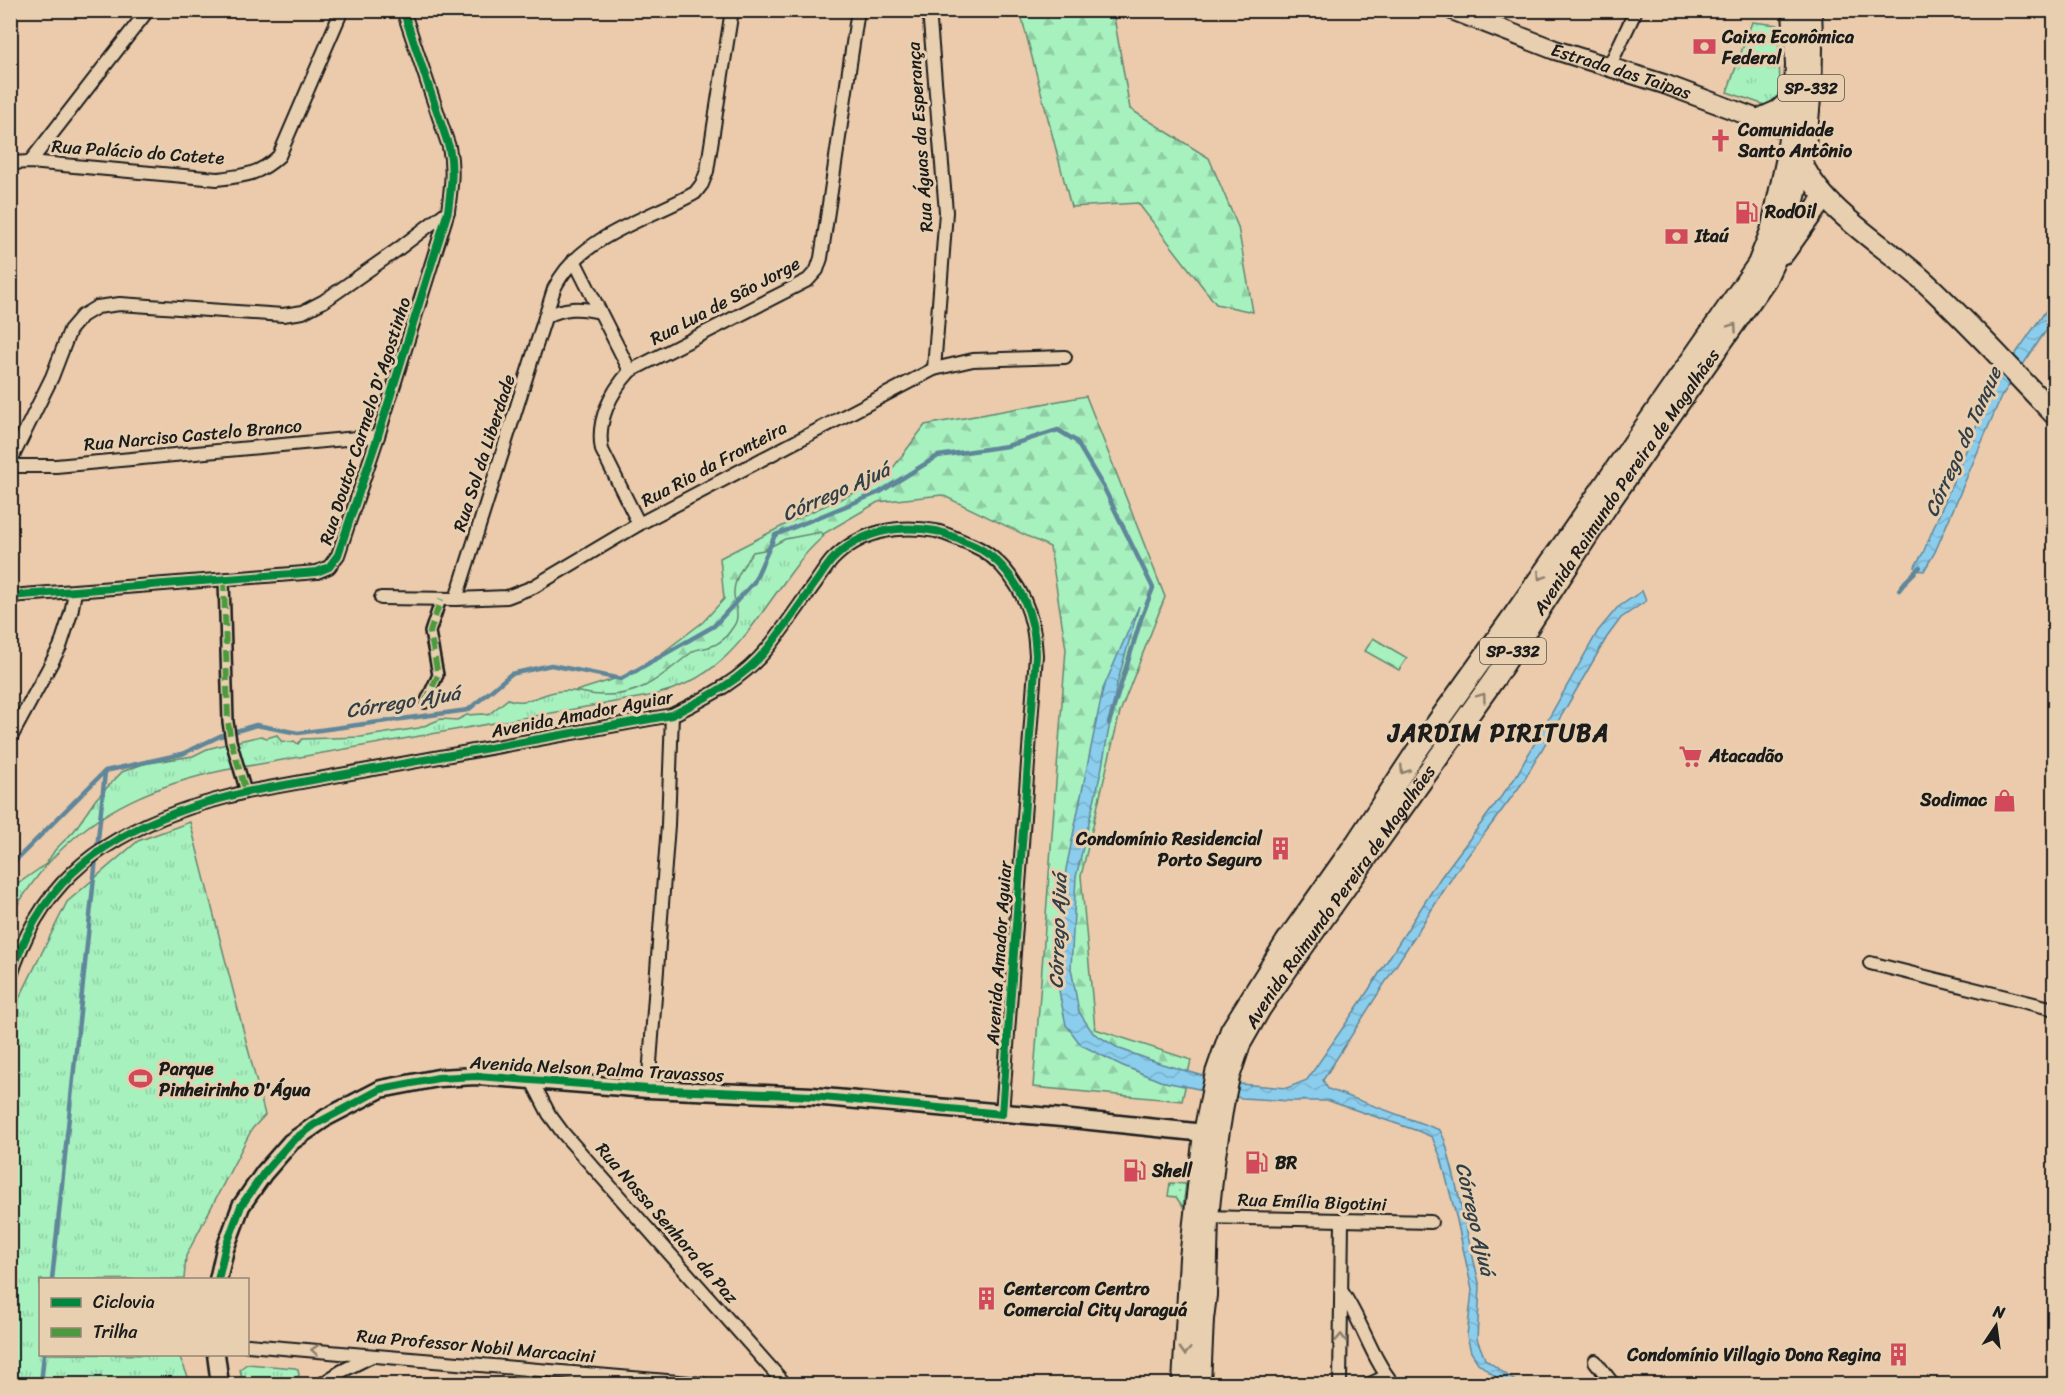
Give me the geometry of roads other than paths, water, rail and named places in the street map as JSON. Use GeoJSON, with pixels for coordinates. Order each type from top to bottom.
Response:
{"type":"FeatureCollection","features":[{"type":"Feature","properties":{"kind":"main road","name":"Estrada das Taipas"},"geometry":{"type":"LineString","coordinates":[[1452,10],[1516,37],[1664,84],[1790,131]]}},
{"type":"Feature","properties":{"kind":"main road","name":"Avenida Raimundo Pereira de Magalhães"},"geometry":{"type":"LineString","coordinates":[[1184,1384],[1201,1216],[1211,1134],[1222,1075],[1223,1051],[1240,1014],[1286,942],[1356,843],[1416,752],[1515,615],[1758,264],[1771,231],[1790,131],[1796,65],[1793,10]]}},
{"type":"Feature","properties":{"kind":"main road","name":"Avenida Raimundo Pereira de Magalhães"},"geometry":{"type":"LineString","coordinates":[[1222,1075],[1271,993],[1318,924],[1495,678],[1611,500],[1766,279],[1784,239],[1802,164],[1811,99],[1811,10]]}},
{"type":"Feature","properties":{"kind":"main road"},"geometry":{"type":"LineString","coordinates":[[1760,119],[1778,111],[1794,97]]}},
{"type":"Feature","properties":{"kind":"main road"},"geometry":{"type":"LineString","coordinates":[[1790,131],[1802,164],[1824,197],[1923,280],[2055,414]]}},
{"type":"Feature","properties":{"kind":"main road"},"geometry":{"type":"LineString","coordinates":[[1766,279],[1824,197]]}},
{"type":"Feature","properties":{"kind":"main road","name":"Avenida Raimundo Pereira de Magalhães"},"geometry":{"type":"LineString","coordinates":[[1200,1384],[1206,1295],[1201,1216]]}},
{"type":"Feature","properties":{"kind":"street"},"geometry":{"type":"LineString","coordinates":[[30,162],[148,10]]}},
{"type":"Feature","properties":{"kind":"street","name":"Rua Palácio do Catete"},"geometry":{"type":"LineString","coordinates":[[10,163],[30,162],[217,179],[244,176],[266,168],[279,156],[342,10]]}},
{"type":"Feature","properties":{"kind":"street","name":"Rua Doutor Carmelo D'Agostinho"},"geometry":{"type":"LineString","coordinates":[[10,596],[316,572],[329,567],[338,555],[378,436],[448,211],[453,166],[449,147],[404,10]]}},
{"type":"Feature","properties":{"kind":"street","name":"Rua Sol da Liberdade"},"geometry":{"type":"LineString","coordinates":[[456,599],[560,276],[574,260],[600,240],[695,194],[702,184],[707,171],[732,10]]}},
{"type":"Feature","properties":{"kind":"street","name":"Rua Lua de São Jorge"},"geometry":{"type":"LineString","coordinates":[[639,524],[602,450],[600,438],[611,397],[618,383],[630,371],[808,280],[817,270],[823,247],[858,10]]}},
{"type":"Feature","properties":{"kind":"street","name":"Rua Águas da Esperança"},"geometry":{"type":"LineString","coordinates":[[929,10],[946,212],[934,369]]}},
{"type":"Feature","properties":{"kind":"street"},"geometry":{"type":"LineString","coordinates":[[1609,67],[1636,10]]}},
{"type":"Feature","properties":{"kind":"street"},"geometry":{"type":"LineString","coordinates":[[10,464],[52,377],[70,330],[82,316],[97,307],[120,304],[283,315],[303,312],[324,301],[448,211]]}},
{"type":"Feature","properties":{"kind":"street"},"geometry":{"type":"LineString","coordinates":[[574,260],[630,371]]}},
{"type":"Feature","properties":{"kind":"street"},"geometry":{"type":"LineString","coordinates":[[545,317],[558,310],[573,307],[600,312]]}},
{"type":"Feature","properties":{"kind":"street","name":"Rua Rio da Fronteira"},"geometry":{"type":"LineString","coordinates":[[381,598],[507,597],[533,587],[639,524],[934,369],[972,360],[1065,357]]}},
{"type":"Feature","properties":{"kind":"street","name":"Rua Narciso Castelo Branco"},"geometry":{"type":"LineString","coordinates":[[10,464],[56,466],[378,436]]}},
{"type":"Feature","properties":{"kind":"street","name":"Avenida Amador Aguiar"},"geometry":{"type":"LineString","coordinates":[[10,979],[31,925],[50,897],[80,865],[109,844],[147,825],[180,811],[246,792],[672,715],[712,695],[743,674],[768,649],[832,560],[851,544],[876,532],[903,528],[938,532],[976,547],[997,561],[1024,599],[1033,625],[1036,655],[1002,1114]]}},
{"type":"Feature","properties":{"kind":"street"},"geometry":{"type":"LineString","coordinates":[[224,579],[228,722],[231,741],[246,792]]}},
{"type":"Feature","properties":{"kind":"street"},"geometry":{"type":"LineString","coordinates":[[10,739],[60,647],[72,613],[75,592]]}},
{"type":"Feature","properties":{"kind":"street"},"geometry":{"type":"LineString","coordinates":[[425,703],[438,675],[430,632],[441,599]]}},
{"type":"Feature","properties":{"kind":"street"},"geometry":{"type":"LineString","coordinates":[[648,1089],[668,825],[672,715]]}},
{"type":"Feature","properties":{"kind":"street"},"geometry":{"type":"LineString","coordinates":[[1870,963],[2055,1009]]}},
{"type":"Feature","properties":{"kind":"street","name":"Avenida Nelson Palma Travassos"},"geometry":{"type":"LineString","coordinates":[[218,1278],[225,1249],[241,1206],[264,1173],[291,1142],[314,1125],[381,1089],[438,1078],[477,1076],[648,1089],[812,1096],[1211,1134]]}},
{"type":"Feature","properties":{"kind":"street","name":"Rua Nossa Senhora da Paz"},"geometry":{"type":"LineString","coordinates":[[531,1079],[549,1114],[563,1133],[785,1384]]}},
{"type":"Feature","properties":{"kind":"street","name":"Rua Emília Bigotini"},"geometry":{"type":"LineString","coordinates":[[1201,1216],[1431,1222]]}},
{"type":"Feature","properties":{"kind":"street"},"geometry":{"type":"LineString","coordinates":[[1340,1384],[1342,1221]]}},
{"type":"Feature","properties":{"kind":"street"},"geometry":{"type":"LineString","coordinates":[[1341,1291],[1350,1302],[1371,1349],[1390,1380],[1370,1384]]}},
{"type":"Feature","properties":{"kind":"street","name":"Rua Professor Nobil Marcacini"},"geometry":{"type":"LineString","coordinates":[[249,1345],[702,1384]]}},
{"type":"Feature","properties":{"kind":"street"},"geometry":{"type":"LineString","coordinates":[[322,1384],[374,1355]]}},
{"type":"Feature","properties":{"kind":"street"},"geometry":{"type":"LineString","coordinates":[[216,1356],[220,1384]]}},
{"type":"Feature","properties":{"kind":"street"},"geometry":{"type":"LineString","coordinates":[[1595,1360],[1613,1384]]}},
{"type":"Feature","properties":{"kind":"water"},"geometry":{"type":"Polygon","coordinates":[[[2054,299],[2054,319],[2001,397],[1935,552],[1924,571],[1916,570],[1915,566],[1923,553],[1993,386],[2054,299]]]}},
{"type":"Feature","properties":{"kind":"water"},"geometry":{"type":"Polygon","coordinates":[[[1642,591],[1646,601],[1621,618],[1607,637],[1523,782],[1455,873],[1323,1080],[1328,1089],[1440,1130],[1454,1176],[1480,1287],[1477,1339],[1485,1359],[1519,1384],[1505,1384],[1478,1363],[1471,1352],[1467,1336],[1472,1290],[1441,1158],[1432,1137],[1329,1101],[1242,1098],[1160,1081],[1081,1045],[1066,1025],[1059,991],[1059,945],[1066,869],[1103,689],[1139,606],[1117,684],[1101,772],[1076,877],[1071,968],[1079,1012],[1093,1033],[1120,1049],[1162,1064],[1228,1083],[1287,1088],[1307,1080],[1364,997],[1441,877],[1515,778],[1598,631],[1617,608],[1642,591]]]}},
{"type":"Feature","properties":{"kind":"waterway","name":"Córrego Ajuá"},"geometry":{"type":"LineString","coordinates":[[10,870],[18,858],[105,771],[182,754],[220,736],[256,725],[298,733],[468,710],[511,674],[551,665],[621,679],[714,626],[754,582],[775,535],[880,492],[938,456],[1007,446],[1058,430],[1076,441],[1104,488],[1153,588],[1141,619],[1109,723]]}},
{"type":"Feature","properties":{"kind":"waterway","name":"Córrego do Tanque"},"geometry":{"type":"LineString","coordinates":[[1899,590],[1920,567]]}},
{"type":"Feature","properties":{"kind":"waterway"},"geometry":{"type":"LineString","coordinates":[[52,1278],[105,772]]}},
{"type":"Feature","properties":{"kind":"waterway"},"geometry":{"type":"LineString","coordinates":[[41,1384],[44,1356]]}},
{"type":"Feature","properties":{"kind":"place","name":"Caixa Econômica Federal"},"geometry":{"type":"Point","coordinates":[1704,47]}},
{"type":"Feature","properties":{"kind":"place","name":"Comunidade Santo Antônio"},"geometry":{"type":"Point","coordinates":[1720,140]}},
{"type":"Feature","properties":{"kind":"place","name":"RodOil"},"geometry":{"type":"Point","coordinates":[1747,212]}},
{"type":"Feature","properties":{"kind":"place","name":"Itaú"},"geometry":{"type":"Point","coordinates":[1677,236]}},
{"type":"Feature","properties":{"kind":"place","name":"Atacadão"},"geometry":{"type":"Point","coordinates":[1691,756]}},
{"type":"Feature","properties":{"kind":"place","name":"Sodimac"},"geometry":{"type":"Point","coordinates":[2005,800]}},
{"type":"Feature","properties":{"kind":"place","name":"Condomínio Residencial Porto Seguro"},"geometry":{"type":"Point","coordinates":[1280,849]}},
{"type":"Feature","properties":{"kind":"place","name":"Parque Pinheirinho D'Água"},"geometry":{"type":"Point","coordinates":[141,1079]}},
{"type":"Feature","properties":{"kind":"place","name":"BR"},"geometry":{"type":"Point","coordinates":[1257,1163]}},
{"type":"Feature","properties":{"kind":"place","name":"Shell"},"geometry":{"type":"Point","coordinates":[1134,1171]}},
{"type":"Feature","properties":{"kind":"place","name":"Centercom Centro Comercial City Jaraguá"},"geometry":{"type":"Point","coordinates":[986,1299]}},
{"type":"Feature","properties":{"kind":"place","name":"Condomínio Villagio Dona Regina"},"geometry":{"type":"Point","coordinates":[1899,1355]}},
{"type":"Feature","properties":{"kind":"district","name":"JARDIM PIRITUBA"},"geometry":{"type":"Point","coordinates":[1499,733]}}]}
